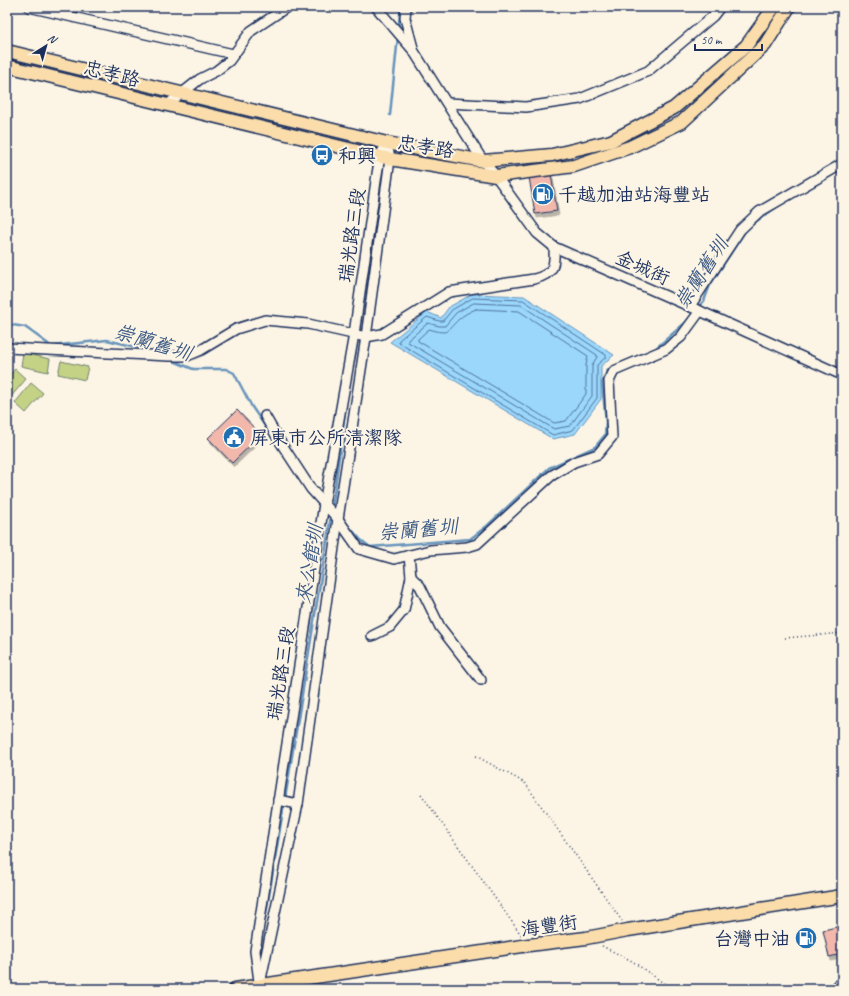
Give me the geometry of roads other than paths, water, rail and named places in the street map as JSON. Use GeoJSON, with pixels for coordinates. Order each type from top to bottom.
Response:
{"type":"FeatureCollection","features":[{"type":"Feature","properties":{"kind":"main road","name":"忠孝路"},"geometry":{"type":"LineString","coordinates":[[7,51],[387,143],[483,161],[552,155],[610,141],[674,108],[746,46],[774,7]]}},
{"type":"Feature","properties":{"kind":"main road","name":"忠孝路"},"geometry":{"type":"LineString","coordinates":[[7,66],[385,158],[496,176],[574,166],[630,147],[682,122],[765,45],[789,7]]}},
{"type":"Feature","properties":{"kind":"main road"},"geometry":{"type":"LineString","coordinates":[[752,37],[765,45]]}},
{"type":"Feature","properties":{"kind":"main road"},"geometry":{"type":"LineString","coordinates":[[29,71],[32,57]]}},
{"type":"Feature","properties":{"kind":"main road","name":"海豐街"},"geometry":{"type":"LineString","coordinates":[[234,989],[285,985],[842,896]]}},
{"type":"Feature","properties":{"kind":"street"},"geometry":{"type":"LineString","coordinates":[[29,7],[233,54]]}},
{"type":"Feature","properties":{"kind":"street"},"geometry":{"type":"LineString","coordinates":[[168,105],[200,78],[216,71],[228,61],[251,31],[287,7]]}},
{"type":"Feature","properties":{"kind":"street"},"geometry":{"type":"LineString","coordinates":[[376,7],[414,50]]}},
{"type":"Feature","properties":{"kind":"street"},"geometry":{"type":"LineString","coordinates":[[406,7],[405,18],[414,50]]}},
{"type":"Feature","properties":{"kind":"street"},"geometry":{"type":"LineString","coordinates":[[447,103],[526,107],[580,99],[648,71],[714,16],[720,7]]}},
{"type":"Feature","properties":{"kind":"street","name":"金城街"},"geometry":{"type":"LineString","coordinates":[[414,50],[483,161],[496,176],[536,233],[554,247],[690,306],[842,375]]}},
{"type":"Feature","properties":{"kind":"street","name":"瑞光路三段"},"geometry":{"type":"LineString","coordinates":[[260,987],[298,804],[338,519],[366,337],[387,143]]}},
{"type":"Feature","properties":{"kind":"street","name":"瑞光路三段"},"geometry":{"type":"LineString","coordinates":[[260,987],[255,951],[324,504],[385,158]]}},
{"type":"Feature","properties":{"kind":"street"},"geometry":{"type":"LineString","coordinates":[[690,306],[740,230],[759,212],[842,164]]}},
{"type":"Feature","properties":{"kind":"street"},"geometry":{"type":"LineString","coordinates":[[7,348],[187,356],[201,350],[236,329],[264,320],[308,324],[366,337],[382,334],[449,292],[545,276],[553,269],[555,263],[554,247]]}},
{"type":"Feature","properties":{"kind":"street"},"geometry":{"type":"LineString","coordinates":[[265,416],[311,489],[338,519],[359,549],[394,559],[430,550],[467,547],[477,544],[551,476],[574,462],[598,454],[612,437],[610,381],[614,371],[666,349],[681,337],[700,311]]}},
{"type":"Feature","properties":{"kind":"street"},"geometry":{"type":"LineString","coordinates":[[372,636],[390,627],[404,610],[411,577],[409,555]]}},
{"type":"Feature","properties":{"kind":"street"},"geometry":{"type":"LineString","coordinates":[[411,577],[420,586],[440,627],[481,680]]}},
{"type":"Feature","properties":{"kind":"street"},"geometry":{"type":"LineString","coordinates":[[278,800],[298,804]]}},
{"type":"Feature","properties":{"kind":"street"},"geometry":{"type":"LineString","coordinates":[[835,989],[842,981]]}},
{"type":"Feature","properties":{"kind":"water"},"geometry":{"type":"Polygon","coordinates":[[[472,294],[524,296],[614,355],[601,366],[601,399],[575,434],[553,439],[390,342],[427,312],[441,318],[449,307],[472,294]]]}},
{"type":"Feature","properties":{"kind":"waterway","name":"來公館圳"},"geometry":{"type":"LineString","coordinates":[[398,29],[401,7]]}},
{"type":"Feature","properties":{"kind":"waterway","name":"來公館圳"},"geometry":{"type":"LineString","coordinates":[[390,115],[398,36]]}},
{"type":"Feature","properties":{"kind":"waterway","name":"崇蘭舊圳"},"geometry":{"type":"LineString","coordinates":[[751,225],[781,204]]}},
{"type":"Feature","properties":{"kind":"waterway","name":"崇蘭舊圳"},"geometry":{"type":"LineString","coordinates":[[698,307],[704,301],[710,285],[746,230]]}},
{"type":"Feature","properties":{"kind":"waterway","name":"崇蘭舊圳"},"geometry":{"type":"LineString","coordinates":[[617,365],[655,349],[690,317]]}},
{"type":"Feature","properties":{"kind":"waterway","name":"崇蘭舊圳"},"geometry":{"type":"LineString","coordinates":[[7,324],[25,327],[51,346],[107,340],[150,351]]}},
{"type":"Feature","properties":{"kind":"waterway","name":"崇蘭舊圳"},"geometry":{"type":"LineString","coordinates":[[171,360],[193,369],[226,369],[234,373],[252,407],[269,432]]}},
{"type":"Feature","properties":{"kind":"waterway","name":"崇蘭舊圳"},"geometry":{"type":"LineString","coordinates":[[344,521],[361,540],[370,547],[470,539],[487,526],[549,468],[595,447],[605,435],[606,422],[602,383],[607,371],[612,368]]}},
{"type":"Feature","properties":{"kind":"waterway","name":"來公館圳"},"geometry":{"type":"LineString","coordinates":[[332,509],[346,405]]}},
{"type":"Feature","properties":{"kind":"waterway","name":"來公館圳"},"geometry":{"type":"LineString","coordinates":[[285,799],[331,516]]}},
{"type":"Feature","properties":{"kind":"waterway","name":"來公館圳"},"geometry":{"type":"LineString","coordinates":[[265,920],[284,804]]}},
{"type":"Feature","properties":{"kind":"place","name":"和興"},"geometry":{"type":"Point","coordinates":[322,155]}},
{"type":"Feature","properties":{"kind":"place","name":"千越加油站海豐站"},"geometry":{"type":"Point","coordinates":[543,194]}},
{"type":"Feature","properties":{"kind":"place","name":"屏東市公所清潔隊"},"geometry":{"type":"Point","coordinates":[234,437]}},
{"type":"Feature","properties":{"kind":"place","name":"台灣中油"},"geometry":{"type":"Point","coordinates":[806,938]}}]}
